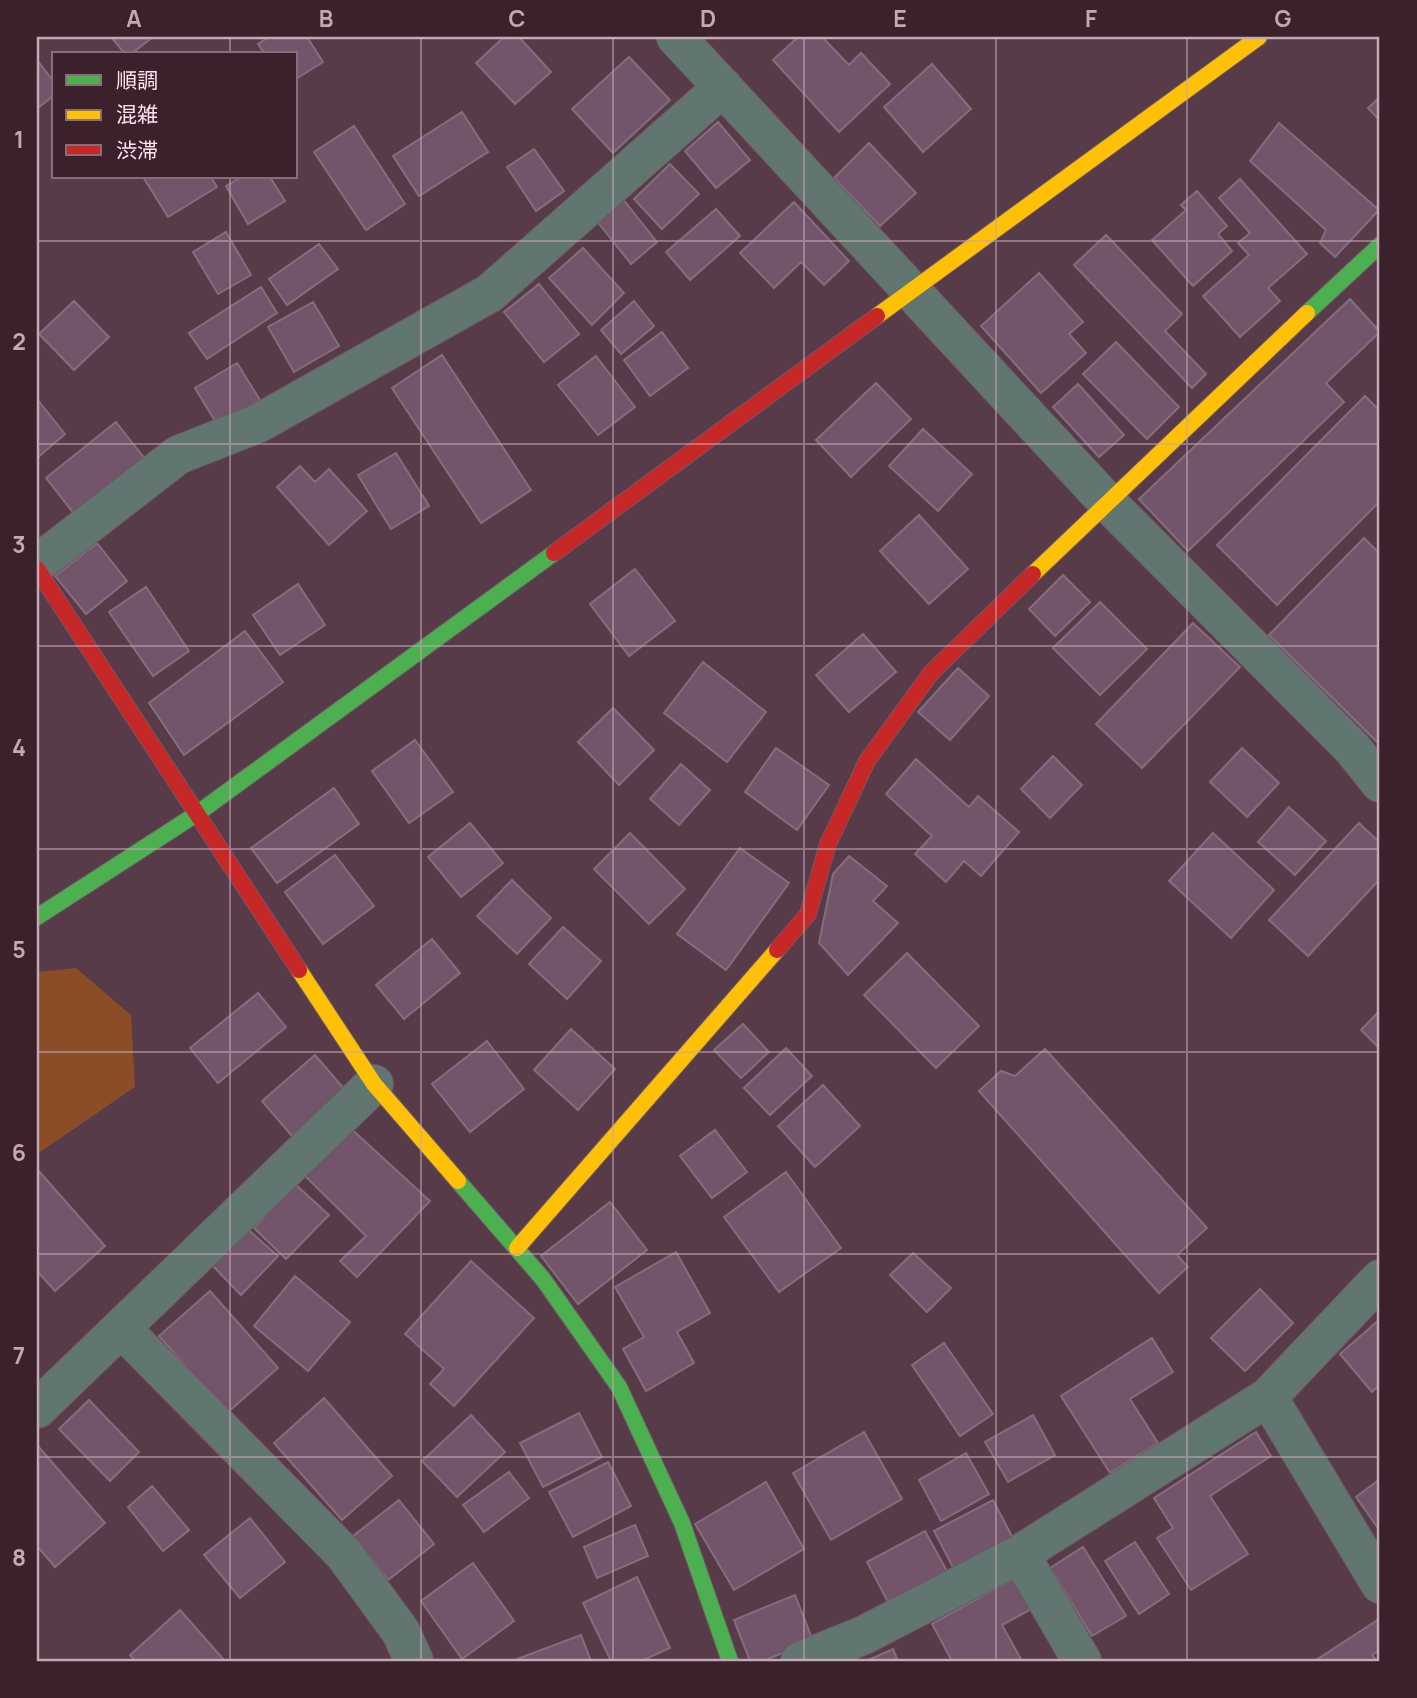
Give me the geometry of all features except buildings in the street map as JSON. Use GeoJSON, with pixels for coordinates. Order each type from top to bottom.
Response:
{"type":"FeatureCollection","features":[{"type":"Feature","properties":{"kind":"street"},"geometry":{"type":"LineString","coordinates":[[676,37],[1107,502],[1352,748],[1380,783]]}},
{"type":"Feature","properties":{"kind":"street"},"geometry":{"type":"LineString","coordinates":[[37,917],[198,813],[1259,37]]}},
{"type":"Feature","properties":{"kind":"street"},"geometry":{"type":"LineString","coordinates":[[723,87],[490,293],[259,423],[178,455],[37,566],[374,1084],[543,1279],[618,1387],[682,1523],[730,1661]]}},
{"type":"Feature","properties":{"kind":"street"},"geometry":{"type":"LineString","coordinates":[[517,1248],[808,914],[828,844],[867,761],[931,674],[1107,502],[1380,245]]}},
{"type":"Feature","properties":{"kind":"street"},"geometry":{"type":"LineString","coordinates":[[37,1409],[374,1084]]}},
{"type":"Feature","properties":{"kind":"street"},"geometry":{"type":"LineString","coordinates":[[800,1661],[864,1635],[1020,1554],[1268,1397],[1380,1279]]}},
{"type":"Feature","properties":{"kind":"street"},"geometry":{"type":"LineString","coordinates":[[121,1328],[344,1554],[401,1632],[414,1661]]}},
{"type":"Feature","properties":{"kind":"street"},"geometry":{"type":"LineString","coordinates":[[1268,1397],[1380,1584]]}},
{"type":"Feature","properties":{"kind":"street"},"geometry":{"type":"LineString","coordinates":[[1020,1554],[1082,1661]]}},
{"type":"Feature","properties":{"kind":"shaded area"},"geometry":{"type":"Polygon","coordinates":[[[76,968],[131,1015],[135,1087],[37,1154],[37,972],[76,968]]]}},
{"type":"Feature","properties":{"kind":"traffic: fast"},"geometry":{"type":"LineString","coordinates":[[1307,313],[1380,245]]}},
{"type":"Feature","properties":{"kind":"traffic: fast"},"geometry":{"type":"LineString","coordinates":[[37,917],[198,813],[554,553]]}},
{"type":"Feature","properties":{"kind":"traffic: fast"},"geometry":{"type":"LineString","coordinates":[[458,1181],[543,1279],[619,1387],[682,1523],[730,1661]]}},
{"type":"Feature","properties":{"kind":"traffic: slow"},"geometry":{"type":"LineString","coordinates":[[877,316],[1259,37]]}},
{"type":"Feature","properties":{"kind":"traffic: slow"},"geometry":{"type":"LineString","coordinates":[[1033,574],[1307,313]]}},
{"type":"Feature","properties":{"kind":"traffic: slow"},"geometry":{"type":"LineString","coordinates":[[517,1248],[777,950]]}},
{"type":"Feature","properties":{"kind":"traffic: slow"},"geometry":{"type":"LineString","coordinates":[[299,970],[374,1084],[458,1181]]}},
{"type":"Feature","properties":{"kind":"traffic: jam"},"geometry":{"type":"LineString","coordinates":[[554,553],[877,316]]}},
{"type":"Feature","properties":{"kind":"traffic: jam"},"geometry":{"type":"LineString","coordinates":[[37,569],[299,970]]}},
{"type":"Feature","properties":{"kind":"traffic: jam"},"geometry":{"type":"LineString","coordinates":[[777,950],[808,914],[828,844],[867,761],[931,673],[1033,574]]}}]}
